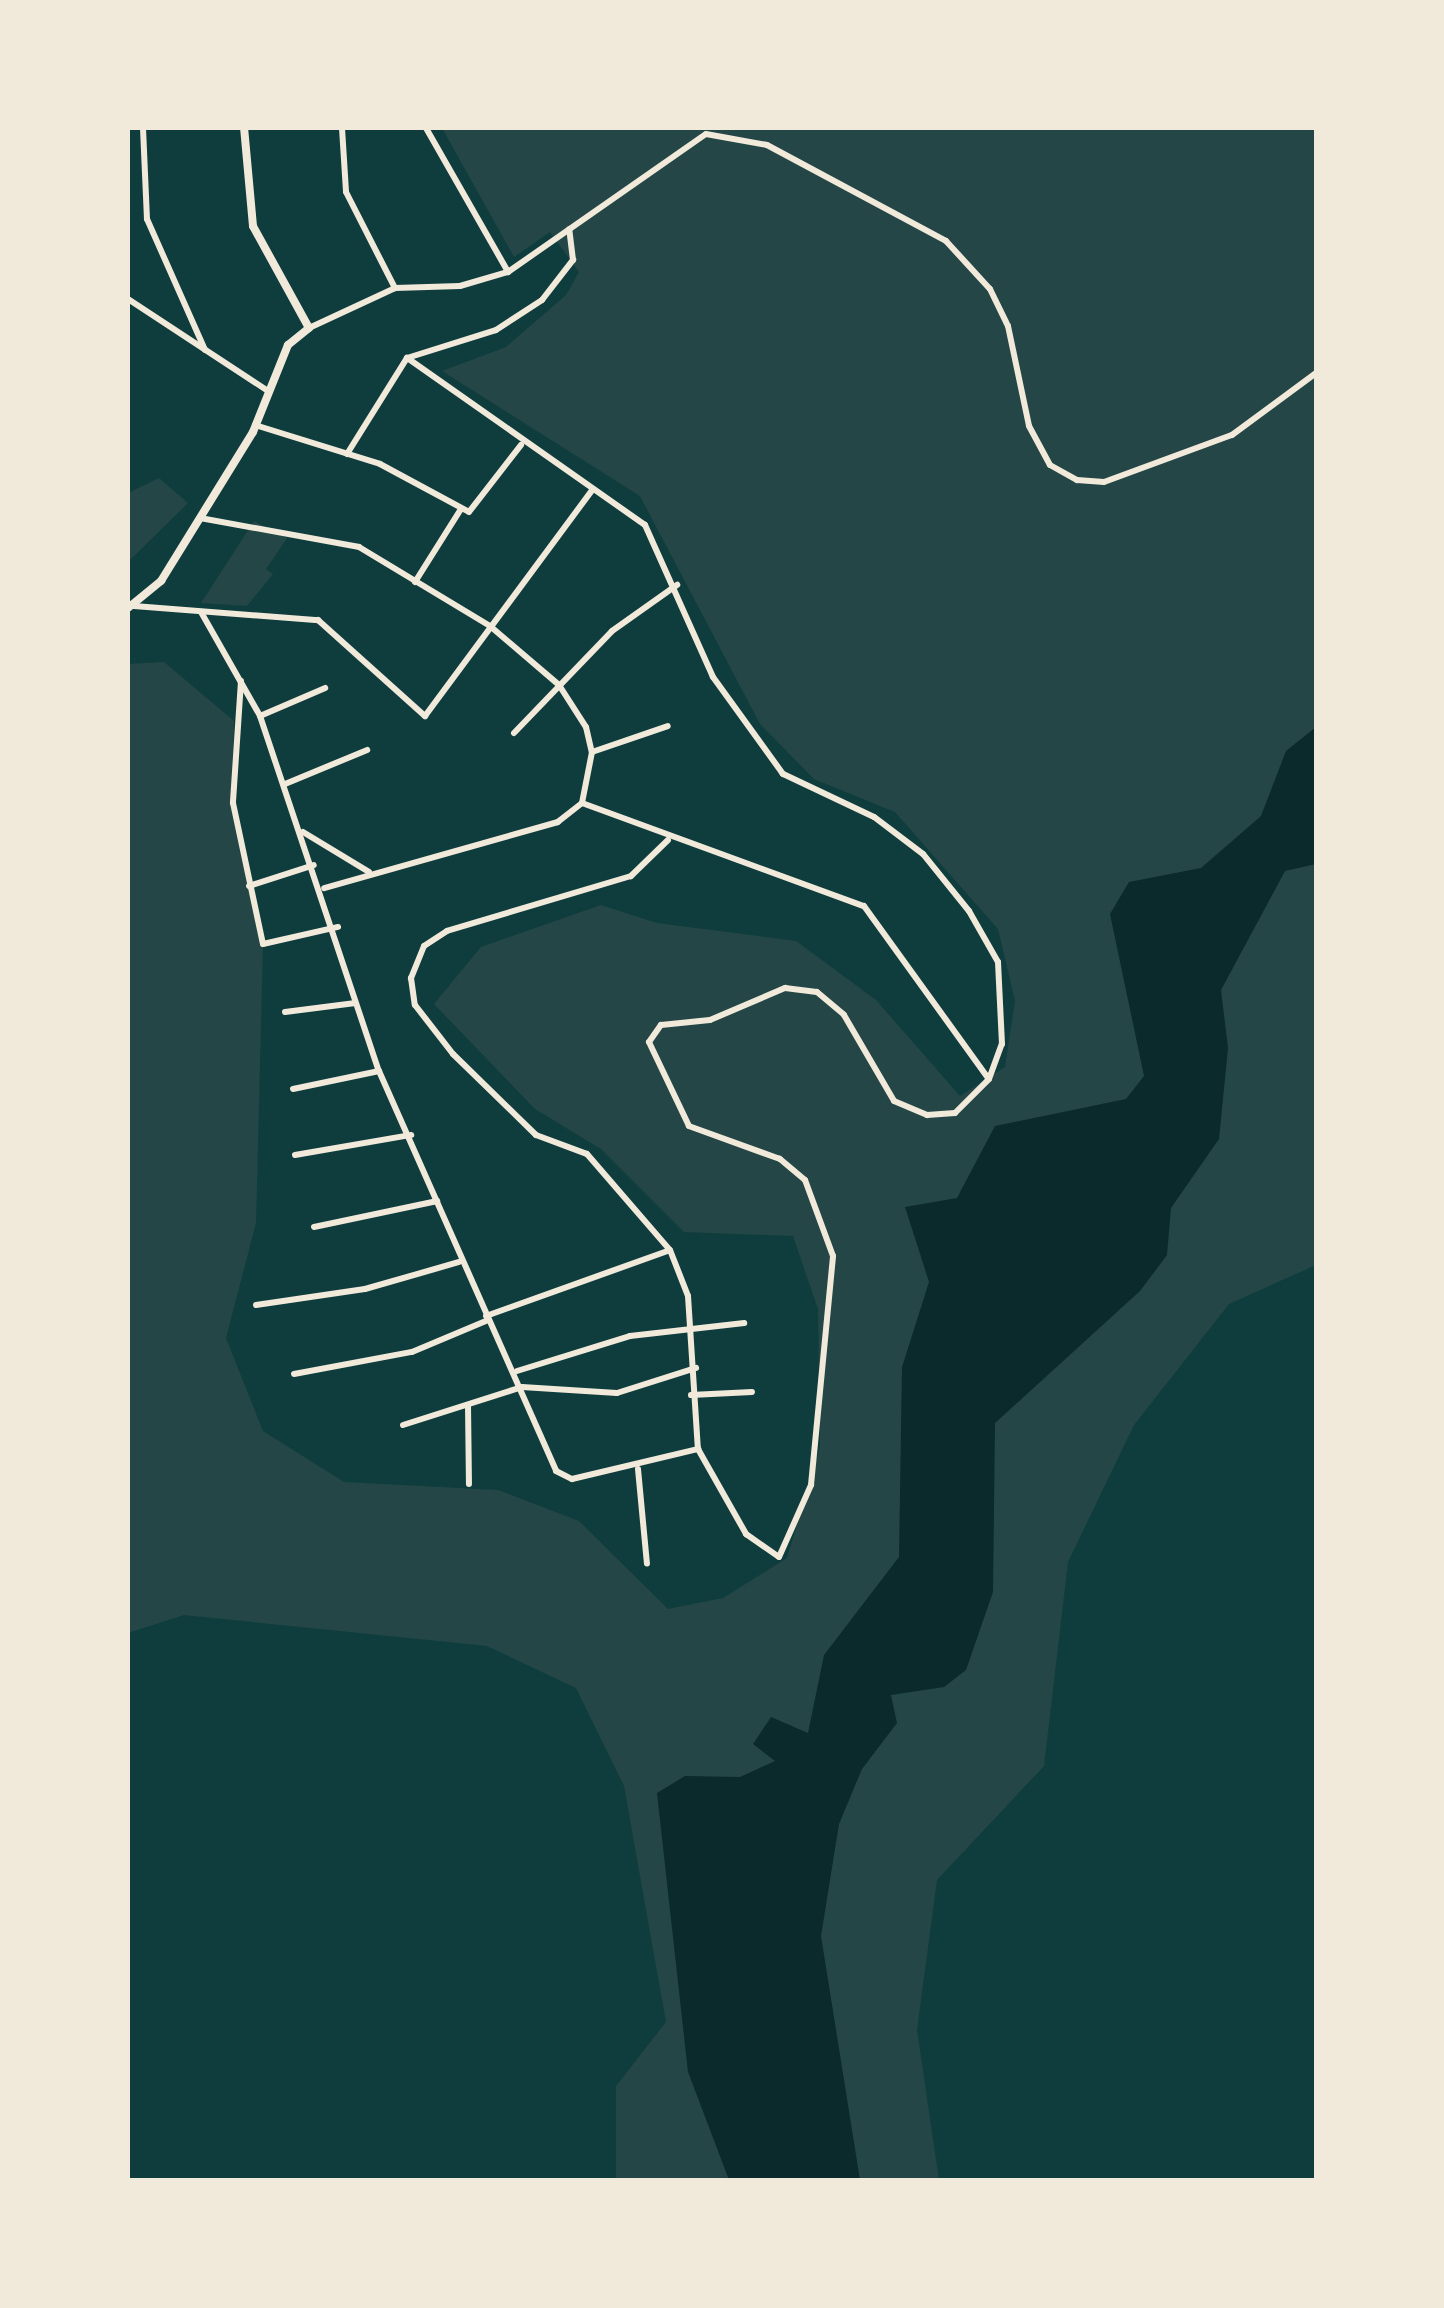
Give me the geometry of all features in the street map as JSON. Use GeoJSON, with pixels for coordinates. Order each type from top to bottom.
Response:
{"type":"FeatureCollection","features":[{"type":"Feature","properties":{"kind":"street"},"geometry":{"type":"LineString","coordinates":[[143,128],[147,219],[205,350]]}},
{"type":"Feature","properties":{"kind":"street"},"geometry":{"type":"LineString","coordinates":[[244,128],[253,226],[309,328]]}},
{"type":"Feature","properties":{"kind":"street"},"geometry":{"type":"LineString","coordinates":[[342,128],[346,192],[395,288]]}},
{"type":"Feature","properties":{"kind":"street"},"geometry":{"type":"LineString","coordinates":[[426,128],[508,272]]}},
{"type":"Feature","properties":{"kind":"street"},"geometry":{"type":"LineString","coordinates":[[131,607],[161,581],[255,425],[288,345],[309,328],[395,288],[460,286],[508,272],[706,134],[767,145],[946,241],[990,289],[1029,426],[1050,465],[1077,480],[1104,482],[1232,434],[1316,373]]}},
{"type":"Feature","properties":{"kind":"street"},"geometry":{"type":"LineString","coordinates":[[347,454],[406,358],[496,330],[542,300],[572,260],[569,230]]}},
{"type":"Feature","properties":{"kind":"street"},"geometry":{"type":"LineString","coordinates":[[128,299],[268,391]]}},
{"type":"Feature","properties":{"kind":"street"},"geometry":{"type":"LineString","coordinates":[[406,358],[521,445],[644,525],[677,585],[713,678],[783,774],[874,817],[923,854],[969,911],[998,962],[1004,1007],[989,1079],[955,1114],[927,1115],[894,1101],[844,1015],[817,992],[784,988],[710,1020],[661,1025],[649,1042],[689,1126],[794,1169],[816,1201],[836,1272],[811,1485],[784,1555],[770,1557],[746,1534],[698,1450],[691,1395],[696,1368],[692,1330],[670,1250],[587,1154],[536,1135],[453,1054],[414,1005],[411,978],[424,946],[447,931],[631,876],[668,840]]}},
{"type":"Feature","properties":{"kind":"street"},"geometry":{"type":"LineString","coordinates":[[255,425],[347,454],[469,512],[521,445]]}},
{"type":"Feature","properties":{"kind":"street"},"geometry":{"type":"LineString","coordinates":[[131,607],[318,620],[426,716],[592,490]]}},
{"type":"Feature","properties":{"kind":"street"},"geometry":{"type":"LineString","coordinates":[[415,582],[461,509]]}},
{"type":"Feature","properties":{"kind":"street"},"geometry":{"type":"LineString","coordinates":[[197,517],[359,548],[490,626],[560,685],[592,752],[582,804],[558,822],[369,872],[324,888]]}},
{"type":"Feature","properties":{"kind":"street"},"geometry":{"type":"LineString","coordinates":[[514,733],[560,685],[677,585]]}},
{"type":"Feature","properties":{"kind":"street"},"geometry":{"type":"LineString","coordinates":[[201,612],[260,716],[338,927],[355,1003],[379,1071],[410,1135],[458,1262],[516,1371],[560,1476],[638,1469],[698,1450]]}},
{"type":"Feature","properties":{"kind":"street"},"geometry":{"type":"LineString","coordinates":[[241,680],[233,803],[263,944],[338,927]]}},
{"type":"Feature","properties":{"kind":"street"},"geometry":{"type":"LineString","coordinates":[[260,716],[325,688]]}},
{"type":"Feature","properties":{"kind":"street"},"geometry":{"type":"LineString","coordinates":[[592,752],[668,726]]}},
{"type":"Feature","properties":{"kind":"street"},"geometry":{"type":"LineString","coordinates":[[286,784],[367,750]]}},
{"type":"Feature","properties":{"kind":"street"},"geometry":{"type":"LineString","coordinates":[[582,804],[668,840],[864,906],[989,1079]]}},
{"type":"Feature","properties":{"kind":"street"},"geometry":{"type":"LineString","coordinates":[[302,831],[369,872]]}},
{"type":"Feature","properties":{"kind":"street"},"geometry":{"type":"LineString","coordinates":[[249,886],[314,865]]}},
{"type":"Feature","properties":{"kind":"street"},"geometry":{"type":"LineString","coordinates":[[285,1012],[355,1003]]}},
{"type":"Feature","properties":{"kind":"street"},"geometry":{"type":"LineString","coordinates":[[293,1089],[379,1071]]}},
{"type":"Feature","properties":{"kind":"street"},"geometry":{"type":"LineString","coordinates":[[296,1155],[410,1135]]}},
{"type":"Feature","properties":{"kind":"street"},"geometry":{"type":"LineString","coordinates":[[314,1227],[436,1201]]}},
{"type":"Feature","properties":{"kind":"street"},"geometry":{"type":"LineString","coordinates":[[294,1374],[412,1352],[487,1318],[670,1250]]}},
{"type":"Feature","properties":{"kind":"street"},"geometry":{"type":"LineString","coordinates":[[256,1306],[366,1289],[458,1262]]}},
{"type":"Feature","properties":{"kind":"street"},"geometry":{"type":"LineString","coordinates":[[516,1371],[630,1336],[744,1323]]}},
{"type":"Feature","properties":{"kind":"street"},"geometry":{"type":"LineString","coordinates":[[403,1425],[522,1387],[616,1393],[696,1368]]}},
{"type":"Feature","properties":{"kind":"street"},"geometry":{"type":"LineString","coordinates":[[691,1395],[752,1392]]}},
{"type":"Feature","properties":{"kind":"street"},"geometry":{"type":"LineString","coordinates":[[468,1405],[469,1484]]}},
{"type":"Feature","properties":{"kind":"street"},"geometry":{"type":"LineString","coordinates":[[638,1469],[647,1564]]}},
{"type":"Feature","properties":{"kind":"shaded area"},"geometry":{"type":"Polygon","coordinates":[[[442,128],[1316,128],[1316,1265],[1229,1304],[1134,1425],[1068,1562],[1044,1766],[937,1880],[917,2030],[939,2180],[616,2180],[616,2086],[666,2022],[624,1786],[576,1688],[487,1646],[184,1615],[128,1633],[128,664],[164,662],[234,721],[233,803],[263,944],[256,1223],[226,1338],[263,1431],[344,1482],[498,1490],[579,1521],[668,1609],[723,1598],[787,1558],[820,1447],[818,1309],[793,1236],[684,1232],[601,1149],[535,1109],[434,1004],[481,947],[601,905],[657,923],[796,941],[876,1000],[960,1096],[1005,1067],[1015,1001],[998,929],[895,812],[814,779],[760,724],[640,496],[442,371],[506,347],[566,295],[579,272],[550,232],[514,257],[442,128]]]}},
{"type":"Feature","properties":{"kind":"shaded area"},"geometry":{"type":"Polygon","coordinates":[[[159,478],[188,503],[128,562],[128,493],[159,478]]]}},
{"type":"Feature","properties":{"kind":"shaded area"},"geometry":{"type":"Polygon","coordinates":[[[254,521],[287,538],[266,569],[273,574],[247,606],[201,603],[254,521]]]}},
{"type":"Feature","properties":{"kind":"shaded area"},"geometry":{"type":"Polygon","coordinates":[[[1316,727],[1316,864],[1285,871],[1221,990],[1228,1048],[1219,1139],[1171,1208],[1167,1255],[1140,1291],[995,1423],[993,1592],[966,1670],[944,1687],[891,1695],[897,1723],[862,1769],[839,1824],[821,1936],[860,2180],[729,2180],[688,2072],[657,1793],[685,1776],[740,1777],[775,1761],[753,1744],[771,1717],[808,1733],[824,1655],[899,1557],[902,1367],[929,1282],[905,1207],[957,1198],[995,1126],[1126,1099],[1144,1076],[1110,914],[1129,882],[1201,868],[1261,816],[1286,751],[1316,727]]]}}]}
